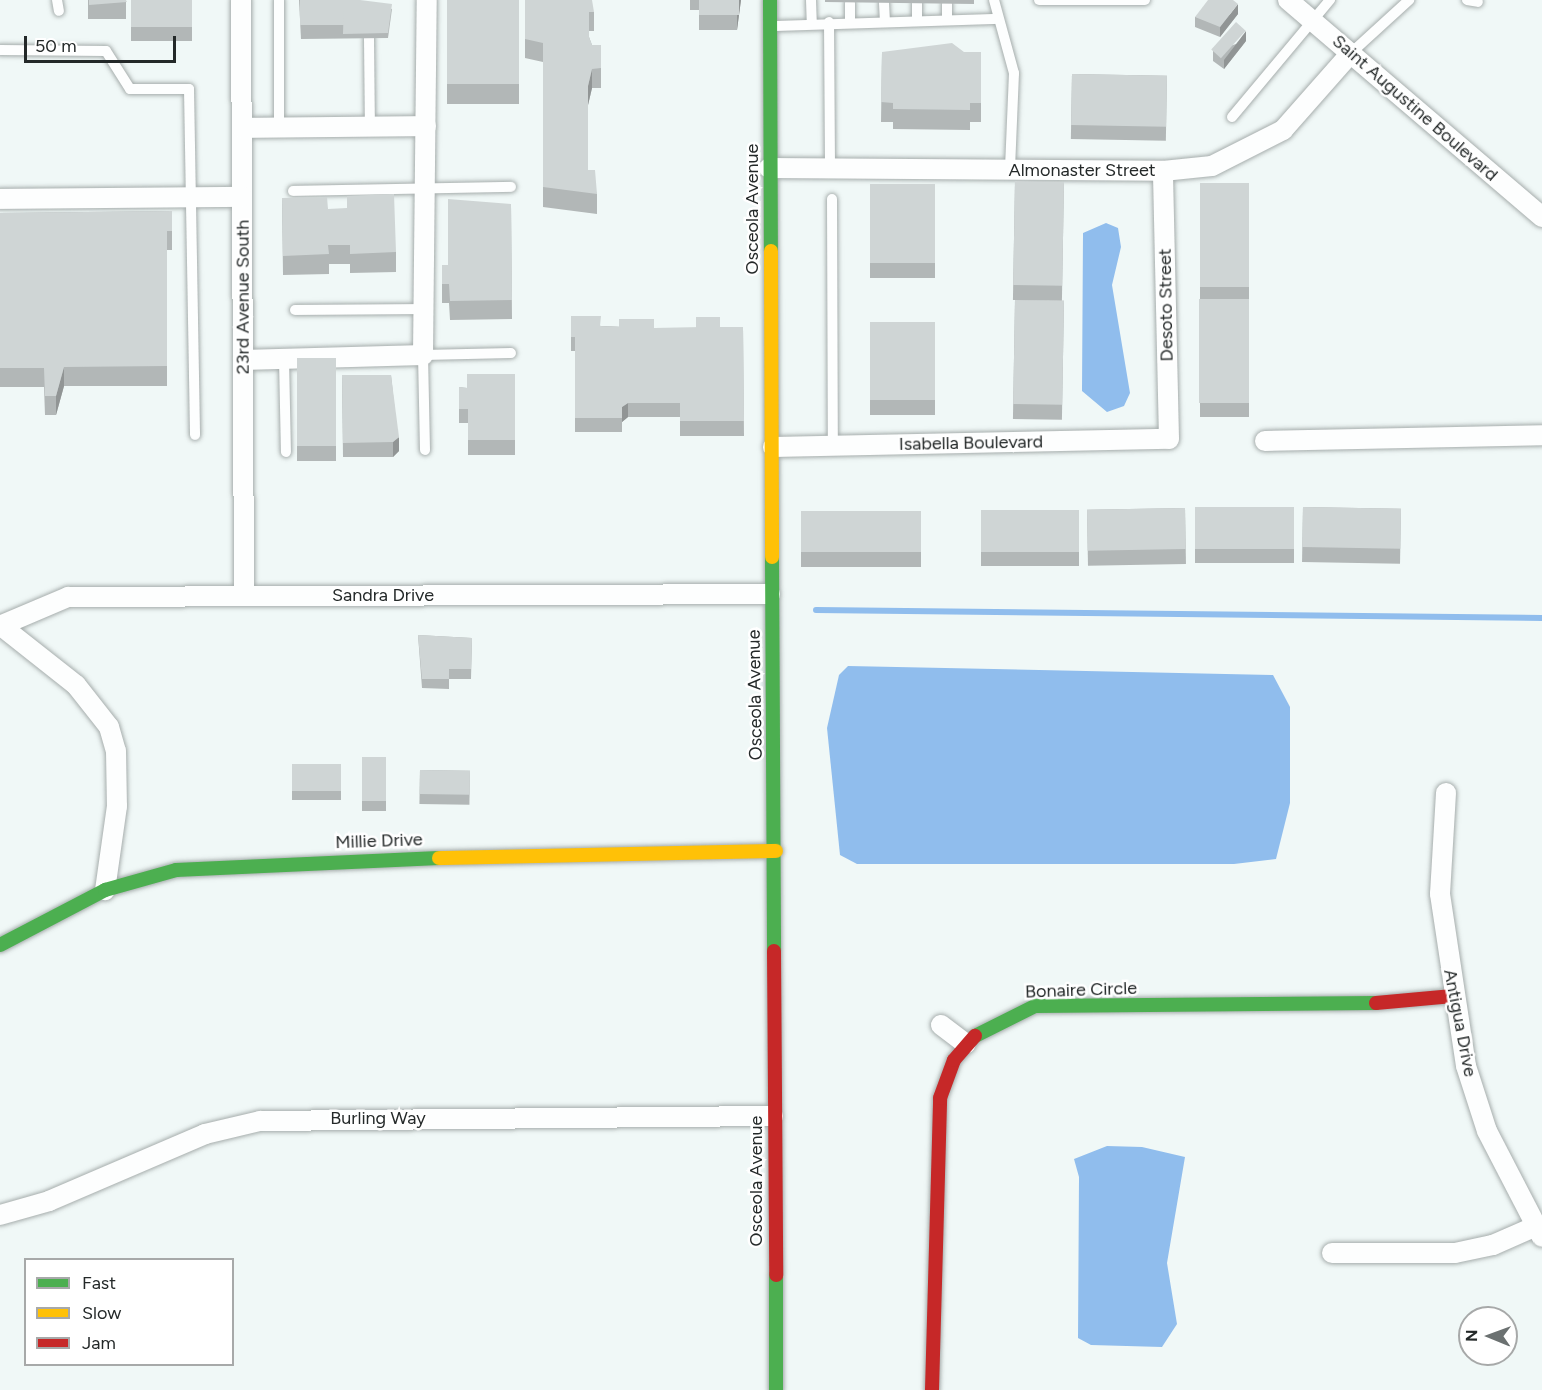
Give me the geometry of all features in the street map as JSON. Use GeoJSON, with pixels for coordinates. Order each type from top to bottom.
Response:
{"type":"FeatureCollection","features":[{"type":"Feature","properties":{"kind":"street","name":"23rd Avenue South"},"geometry":{"type":"LineString","coordinates":[[241,0],[244,595]]}},
{"type":"Feature","properties":{"kind":"street"},"geometry":{"type":"LineString","coordinates":[[243,360],[423,355],[427,0]]}},
{"type":"Feature","properties":{"kind":"street","name":"Osceola Avenue"},"geometry":{"type":"LineString","coordinates":[[770,0],[773,447],[770,594],[776,851],[773,1116],[776,1390]]}},
{"type":"Feature","properties":{"kind":"street","name":"Saint Augustine Boulevard"},"geometry":{"type":"LineString","coordinates":[[1288,0],[1542,217]]}},
{"type":"Feature","properties":{"kind":"street","name":"Almonaster Street"},"geometry":{"type":"LineString","coordinates":[[770,168],[1163,171],[1212,166],[1283,130],[1351,52]]}},
{"type":"Feature","properties":{"kind":"street"},"geometry":{"type":"LineString","coordinates":[[242,128],[426,126]]}},
{"type":"Feature","properties":{"kind":"street","name":"Desoto Street"},"geometry":{"type":"LineString","coordinates":[[1163,171],[1168,439]]}},
{"type":"Feature","properties":{"kind":"street"},"geometry":{"type":"LineString","coordinates":[[0,199],[242,197]]}},
{"type":"Feature","properties":{"kind":"street"},"geometry":{"type":"LineString","coordinates":[[1264,441],[1542,435]]}},
{"type":"Feature","properties":{"kind":"street","name":"Isabella Boulevard"},"geometry":{"type":"LineString","coordinates":[[773,447],[1168,439]]}},
{"type":"Feature","properties":{"kind":"street","name":"Sandra Drive"},"geometry":{"type":"LineString","coordinates":[[105,890],[117,806],[116,751],[109,727],[76,685],[1,625],[68,597],[770,594]]}},
{"type":"Feature","properties":{"kind":"street","name":"Antigua Drive"},"geometry":{"type":"LineString","coordinates":[[1446,793],[1440,894],[1453,996],[1466,1066],[1486,1131],[1539,1232]]}},
{"type":"Feature","properties":{"kind":"street","name":"Millie Drive"},"geometry":{"type":"LineString","coordinates":[[0,945],[105,890],[176,870],[228,864],[776,851]]}},
{"type":"Feature","properties":{"kind":"street","name":"Bonaire Circle"},"geometry":{"type":"LineString","coordinates":[[932,1390],[938,1118],[945,1079],[966,1044],[997,1019],[1035,1006],[1353,1005],[1453,996]]}},
{"type":"Feature","properties":{"kind":"street"},"geometry":{"type":"LineString","coordinates":[[941,1025],[966,1044]]}},
{"type":"Feature","properties":{"kind":"street","name":"Burling Way"},"geometry":{"type":"LineString","coordinates":[[0,1215],[49,1201],[204,1134],[260,1121],[773,1116]]}},
{"type":"Feature","properties":{"kind":"street"},"geometry":{"type":"LineString","coordinates":[[1332,1253],[1455,1252],[1493,1245],[1539,1232]]}},
{"type":"Feature","properties":{"kind":"lane"},"geometry":{"type":"LineString","coordinates":[[279,0],[279,127]]}},
{"type":"Feature","properties":{"kind":"lane"},"geometry":{"type":"LineString","coordinates":[[812,0],[812,23]]}},
{"type":"Feature","properties":{"kind":"lane"},"geometry":{"type":"LineString","coordinates":[[994,0],[996,19],[1014,73],[1010,170]]}},
{"type":"Feature","properties":{"kind":"lane"},"geometry":{"type":"LineString","coordinates":[[1039,0],[1145,0]]}},
{"type":"Feature","properties":{"kind":"lane"},"geometry":{"type":"LineString","coordinates":[[1232,117],[1330,0]]}},
{"type":"Feature","properties":{"kind":"lane"},"geometry":{"type":"LineString","coordinates":[[1351,52],[1409,0]]}},
{"type":"Feature","properties":{"kind":"lane"},"geometry":{"type":"LineString","coordinates":[[1467,0],[1478,2]]}},
{"type":"Feature","properties":{"kind":"lane"},"geometry":{"type":"LineString","coordinates":[[850,3],[850,22]]}},
{"type":"Feature","properties":{"kind":"lane"},"geometry":{"type":"LineString","coordinates":[[884,3],[885,21]]}},
{"type":"Feature","properties":{"kind":"lane"},"geometry":{"type":"LineString","coordinates":[[917,3],[917,21]]}},
{"type":"Feature","properties":{"kind":"lane"},"geometry":{"type":"LineString","coordinates":[[947,4],[948,20]]}},
{"type":"Feature","properties":{"kind":"lane"},"geometry":{"type":"LineString","coordinates":[[769,26],[829,22],[996,19]]}},
{"type":"Feature","properties":{"kind":"lane"},"geometry":{"type":"LineString","coordinates":[[829,22],[830,168]]}},
{"type":"Feature","properties":{"kind":"lane"},"geometry":{"type":"LineString","coordinates":[[369,38],[370,127]]}},
{"type":"Feature","properties":{"kind":"lane"},"geometry":{"type":"LineString","coordinates":[[0,50],[106,51],[130,89],[189,89],[189,198],[195,435]]}},
{"type":"Feature","properties":{"kind":"lane"},"geometry":{"type":"LineString","coordinates":[[293,191],[511,187]]}},
{"type":"Feature","properties":{"kind":"lane"},"geometry":{"type":"LineString","coordinates":[[832,199],[833,446]]}},
{"type":"Feature","properties":{"kind":"lane"},"geometry":{"type":"LineString","coordinates":[[295,310],[424,309]]}},
{"type":"Feature","properties":{"kind":"lane"},"geometry":{"type":"LineString","coordinates":[[425,450],[423,355],[511,353]]}},
{"type":"Feature","properties":{"kind":"lane"},"geometry":{"type":"LineString","coordinates":[[284,359],[286,452]]}},
{"type":"Feature","properties":{"kind":"water"},"geometry":{"type":"Polygon","coordinates":[[[1106,223],[1118,228],[1121,247],[1112,285],[1130,393],[1124,406],[1107,412],[1082,391],[1083,233],[1106,223]]]}},
{"type":"Feature","properties":{"kind":"water"},"geometry":{"type":"Polygon","coordinates":[[[848,666],[1273,675],[1290,707],[1290,803],[1276,859],[1234,864],[857,864],[840,855],[827,728],[839,675],[848,666]]]}},
{"type":"Feature","properties":{"kind":"water"},"geometry":{"type":"Polygon","coordinates":[[[1107,1146],[1142,1147],[1185,1157],[1167,1263],[1177,1324],[1162,1347],[1091,1345],[1078,1338],[1079,1177],[1074,1159],[1107,1146]]]}},
{"type":"Feature","properties":{"kind":"building"},"geometry":{"type":"Polygon","coordinates":[[[89,0],[126,0],[127,2],[89,5],[89,0]]]}},
{"type":"Feature","properties":{"kind":"building"},"geometry":{"type":"Polygon","coordinates":[[[131,0],[192,0],[192,27],[131,27],[131,0]]]}},
{"type":"Feature","properties":{"kind":"building"},"geometry":{"type":"Polygon","coordinates":[[[300,0],[344,0],[344,25],[300,25],[300,0]]]}},
{"type":"Feature","properties":{"kind":"building"},"geometry":{"type":"Polygon","coordinates":[[[344,0],[392,4],[388,33],[343,34],[344,0]]]}},
{"type":"Feature","properties":{"kind":"building"},"geometry":{"type":"Polygon","coordinates":[[[447,0],[519,0],[519,84],[447,84],[447,0]]]}},
{"type":"Feature","properties":{"kind":"building"},"geometry":{"type":"Polygon","coordinates":[[[525,0],[592,0],[594,12],[589,12],[589,37],[592,45],[601,45],[601,68],[592,69],[588,86],[588,170],[595,170],[597,194],[543,187],[543,43],[525,39],[525,0]]]}},
{"type":"Feature","properties":{"kind":"building"},"geometry":{"type":"Polygon","coordinates":[[[699,0],[739,0],[739,15],[699,15],[699,0]]]}},
{"type":"Feature","properties":{"kind":"building"},"geometry":{"type":"Polygon","coordinates":[[[1208,0],[1233,0],[1238,4],[1220,27],[1195,17],[1208,0]]]}},
{"type":"Feature","properties":{"kind":"building"},"geometry":{"type":"Polygon","coordinates":[[[1236,22],[1246,31],[1221,58],[1211,49],[1236,22]]]}},
{"type":"Feature","properties":{"kind":"building"},"geometry":{"type":"Polygon","coordinates":[[[952,43],[964,52],[981,52],[981,103],[970,103],[970,110],[893,109],[893,103],[881,102],[882,52],[952,43]]]}},
{"type":"Feature","properties":{"kind":"building"},"geometry":{"type":"Polygon","coordinates":[[[1072,74],[1167,76],[1166,127],[1071,125],[1072,74]]]}},
{"type":"Feature","properties":{"kind":"building"},"geometry":{"type":"Polygon","coordinates":[[[1015,181],[1064,182],[1062,286],[1013,285],[1015,181]]]}},
{"type":"Feature","properties":{"kind":"building"},"geometry":{"type":"Polygon","coordinates":[[[1200,183],[1249,183],[1249,287],[1200,287],[1200,183]]]}},
{"type":"Feature","properties":{"kind":"building"},"geometry":{"type":"Polygon","coordinates":[[[870,184],[935,184],[935,263],[870,263],[870,184]]]}},
{"type":"Feature","properties":{"kind":"building"},"geometry":{"type":"Polygon","coordinates":[[[394,194],[396,252],[350,254],[350,245],[328,245],[329,254],[283,256],[282,198],[327,197],[328,209],[347,208],[347,196],[394,194]]]}},
{"type":"Feature","properties":{"kind":"building"},"geometry":{"type":"Polygon","coordinates":[[[448,199],[511,204],[512,300],[450,301],[449,284],[442,284],[442,265],[448,265],[448,199]]]}},
{"type":"Feature","properties":{"kind":"building"},"geometry":{"type":"Polygon","coordinates":[[[172,211],[172,231],[167,231],[167,366],[64,367],[56,396],[45,396],[44,368],[0,368],[0,213],[172,211]]]}},
{"type":"Feature","properties":{"kind":"building"},"geometry":{"type":"Polygon","coordinates":[[[1199,299],[1249,299],[1249,403],[1199,403],[1199,299]]]}},
{"type":"Feature","properties":{"kind":"building"},"geometry":{"type":"Polygon","coordinates":[[[1015,300],[1064,301],[1062,405],[1013,404],[1015,300]]]}},
{"type":"Feature","properties":{"kind":"building"},"geometry":{"type":"Polygon","coordinates":[[[571,316],[601,316],[600,326],[619,327],[619,319],[654,319],[654,328],[696,328],[696,317],[720,317],[720,327],[743,327],[744,421],[680,421],[680,403],[628,403],[622,407],[622,418],[575,418],[575,337],[571,337],[571,316]]]}},
{"type":"Feature","properties":{"kind":"building"},"geometry":{"type":"Polygon","coordinates":[[[870,322],[935,322],[935,400],[870,400],[870,322]]]}},
{"type":"Feature","properties":{"kind":"building"},"geometry":{"type":"Polygon","coordinates":[[[297,358],[336,358],[336,446],[297,446],[297,358]]]}},
{"type":"Feature","properties":{"kind":"building"},"geometry":{"type":"Polygon","coordinates":[[[467,374],[515,374],[515,440],[468,440],[468,409],[459,409],[459,387],[467,388],[467,374]]]}},
{"type":"Feature","properties":{"kind":"building"},"geometry":{"type":"Polygon","coordinates":[[[342,375],[391,375],[399,437],[393,442],[343,443],[342,375]]]}},
{"type":"Feature","properties":{"kind":"building"},"geometry":{"type":"Polygon","coordinates":[[[1195,507],[1294,507],[1294,549],[1195,549],[1195,507]]]}},
{"type":"Feature","properties":{"kind":"building"},"geometry":{"type":"Polygon","coordinates":[[[1303,507],[1401,509],[1400,549],[1302,547],[1303,507]]]}},
{"type":"Feature","properties":{"kind":"building"},"geometry":{"type":"Polygon","coordinates":[[[1185,508],[1186,549],[1088,551],[1087,510],[1185,508]]]}},
{"type":"Feature","properties":{"kind":"building"},"geometry":{"type":"Polygon","coordinates":[[[981,510],[1079,510],[1079,552],[981,552],[981,510]]]}},
{"type":"Feature","properties":{"kind":"building"},"geometry":{"type":"Polygon","coordinates":[[[801,511],[921,511],[921,552],[801,552],[801,511]]]}},
{"type":"Feature","properties":{"kind":"building"},"geometry":{"type":"Polygon","coordinates":[[[418,635],[472,638],[471,669],[449,669],[449,679],[422,679],[418,635]]]}},
{"type":"Feature","properties":{"kind":"building"},"geometry":{"type":"Polygon","coordinates":[[[362,757],[386,757],[386,801],[362,801],[362,757]]]}},
{"type":"Feature","properties":{"kind":"building"},"geometry":{"type":"Polygon","coordinates":[[[292,764],[341,764],[341,791],[292,791],[292,764]]]}},
{"type":"Feature","properties":{"kind":"building"},"geometry":{"type":"Polygon","coordinates":[[[420,770],[470,771],[470,795],[420,794],[420,770]]]}},
{"type":"Feature","properties":{"kind":"waterway"},"geometry":{"type":"LineString","coordinates":[[816,610],[1542,618]]}},
{"type":"Feature","properties":{"kind":"traffic: fast"},"geometry":{"type":"LineString","coordinates":[[770,0],[771,251]]}},
{"type":"Feature","properties":{"kind":"traffic: fast"},"geometry":{"type":"LineString","coordinates":[[772,557],[774,951]]}},
{"type":"Feature","properties":{"kind":"traffic: fast"},"geometry":{"type":"LineString","coordinates":[[0,945],[105,890],[176,870],[439,858]]}},
{"type":"Feature","properties":{"kind":"traffic: fast"},"geometry":{"type":"LineString","coordinates":[[975,1036],[1035,1006],[1376,1003]]}},
{"type":"Feature","properties":{"kind":"traffic: fast"},"geometry":{"type":"LineString","coordinates":[[776,1275],[776,1390]]}},
{"type":"Feature","properties":{"kind":"traffic: slow"},"geometry":{"type":"LineString","coordinates":[[771,251],[772,557]]}},
{"type":"Feature","properties":{"kind":"traffic: slow"},"geometry":{"type":"LineString","coordinates":[[439,858],[776,851]]}},
{"type":"Feature","properties":{"kind":"traffic: jam"},"geometry":{"type":"LineString","coordinates":[[774,951],[776,1275]]}},
{"type":"Feature","properties":{"kind":"traffic: jam"},"geometry":{"type":"LineString","coordinates":[[1376,1003],[1453,996]]}},
{"type":"Feature","properties":{"kind":"traffic: jam"},"geometry":{"type":"LineString","coordinates":[[932,1390],[940,1098],[954,1060],[975,1036]]}}]}
